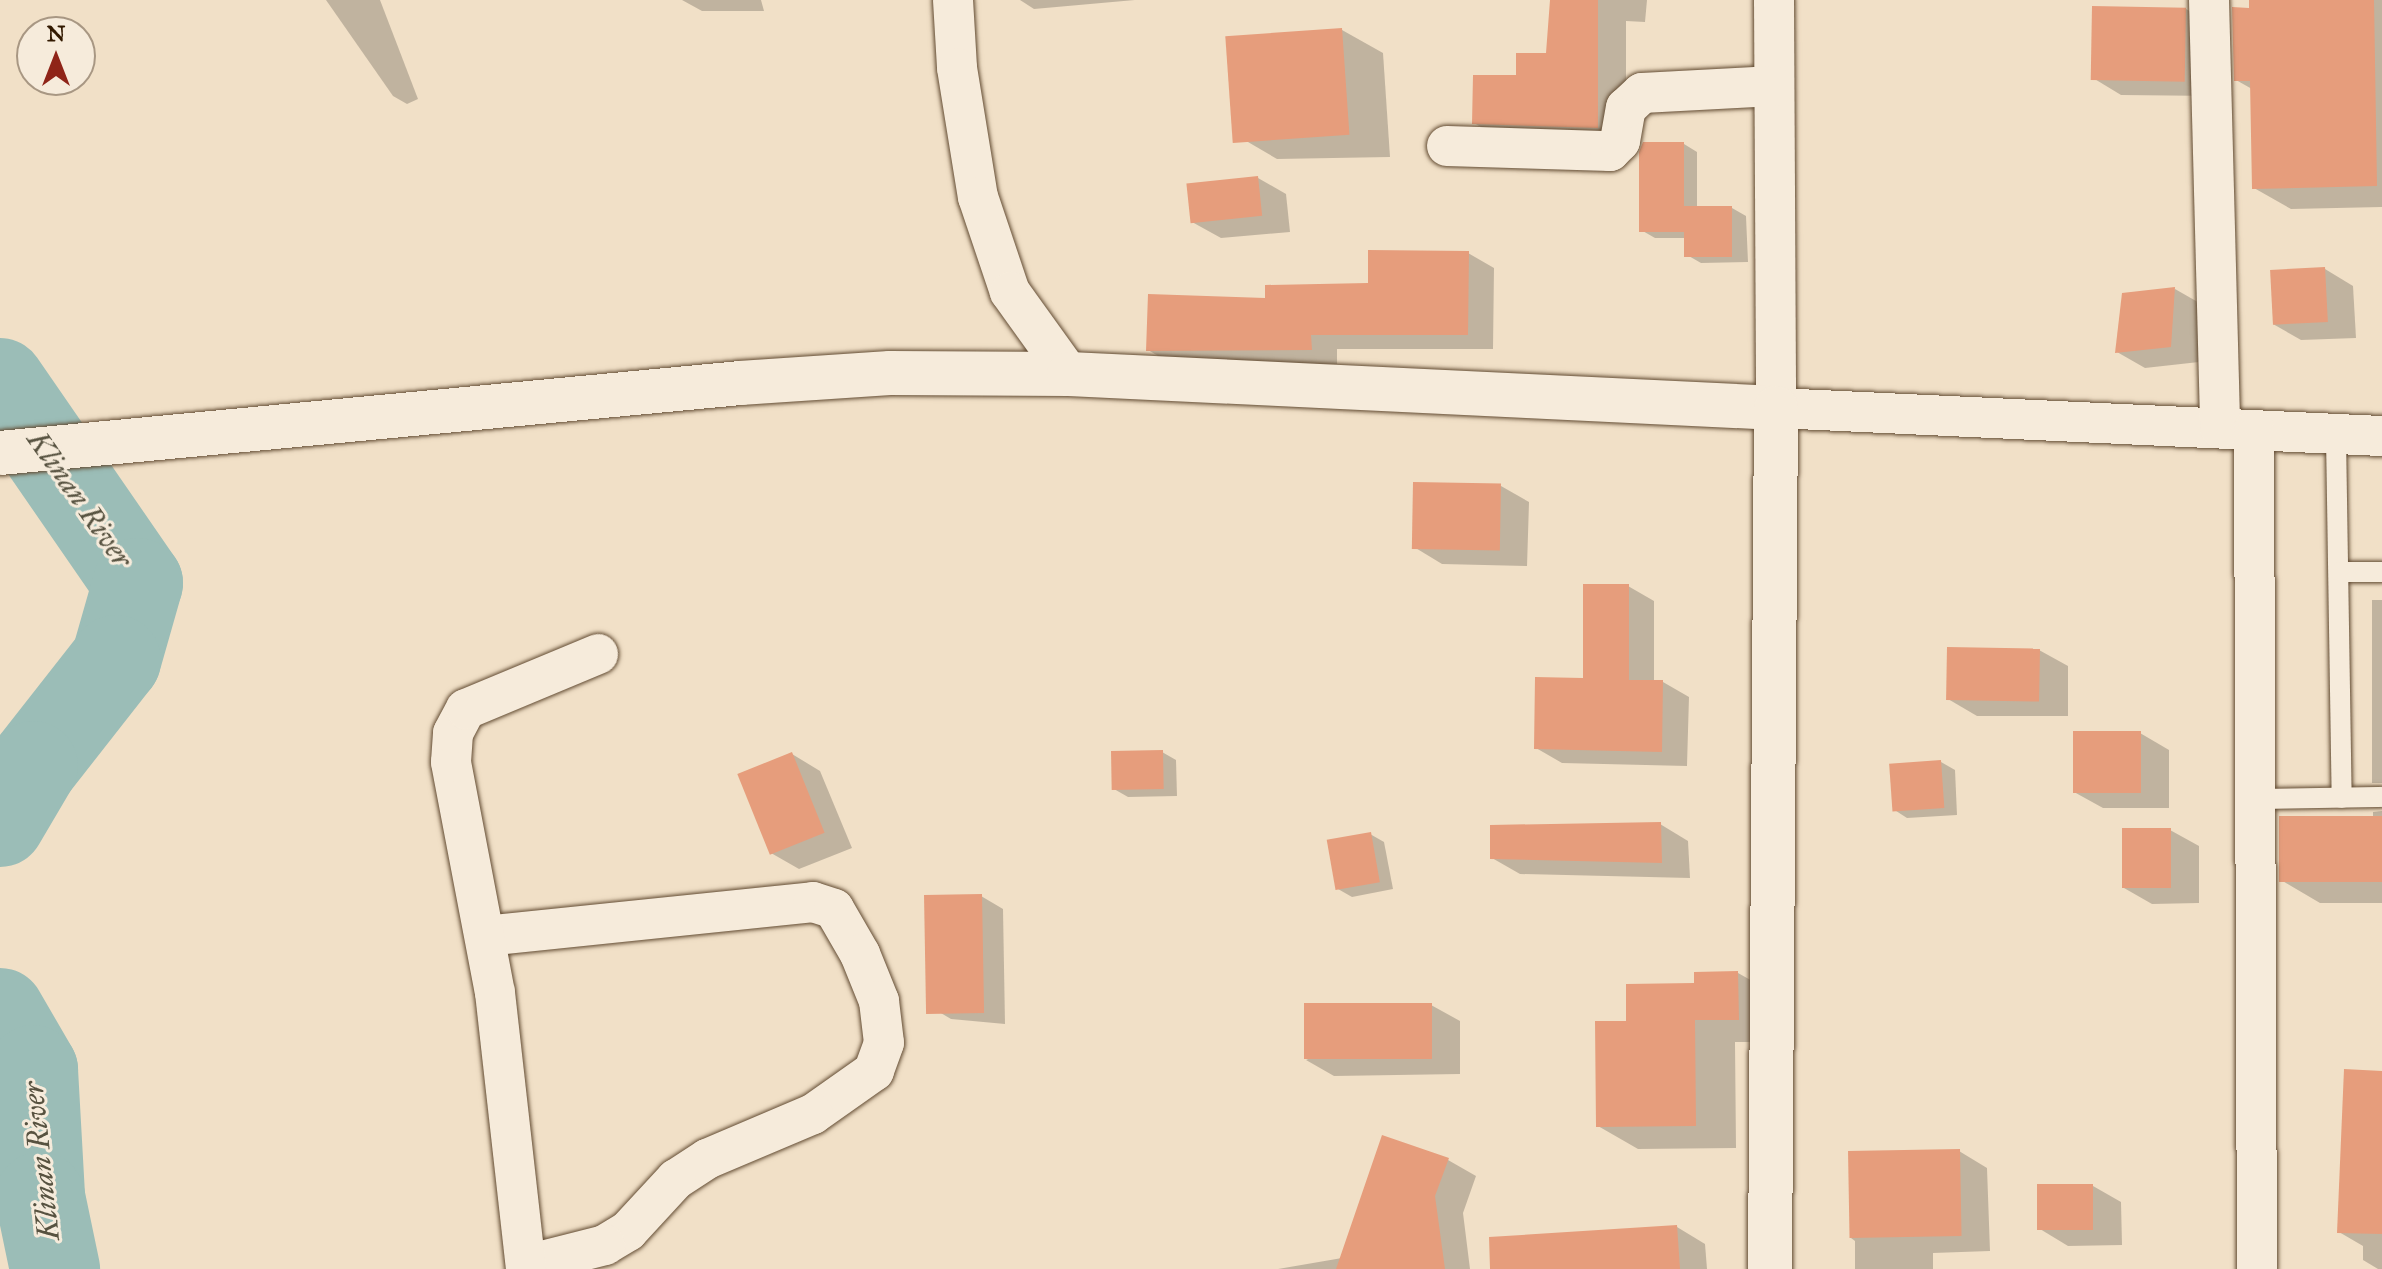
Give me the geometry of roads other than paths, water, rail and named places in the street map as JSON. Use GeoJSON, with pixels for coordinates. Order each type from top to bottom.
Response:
{"type":"FeatureCollection","features":[{"type":"Feature","properties":{"kind":"street"},"geometry":{"type":"LineString","coordinates":[[953,0],[957,68],[978,197],[1010,292],[1069,374]]}},
{"type":"Feature","properties":{"kind":"street"},"geometry":{"type":"LineString","coordinates":[[1770,1269],[1776,408],[1774,0]]}},
{"type":"Feature","properties":{"kind":"street"},"geometry":{"type":"LineString","coordinates":[[2209,0],[2237,429],[2256,799],[2257,1269]]}},
{"type":"Feature","properties":{"kind":"street"},"geometry":{"type":"LineString","coordinates":[[1447,146],[1610,151],[1620,141],[1626,108],[1642,93],[1774,86]]}},
{"type":"Feature","properties":{"kind":"street"},"geometry":{"type":"LineString","coordinates":[[0,453],[740,383],[890,373],[1069,374],[2382,436]]}},
{"type":"Feature","properties":{"kind":"street"},"geometry":{"type":"LineString","coordinates":[[485,936],[813,902],[834,909],[860,954],[879,1001],[884,1043],[874,1071],[813,1114],[707,1159],[676,1179],[628,1231],[605,1245],[526,1267],[495,993],[451,762],[453,733],[466,709],[598,654]]}},
{"type":"Feature","properties":{"kind":"lane"},"geometry":{"type":"LineString","coordinates":[[2336,436],[2342,798]]}},
{"type":"Feature","properties":{"kind":"lane"},"geometry":{"type":"LineString","coordinates":[[2340,572],[2382,572]]}},
{"type":"Feature","properties":{"kind":"lane"},"geometry":{"type":"LineString","coordinates":[[2256,799],[2382,797]]}},
{"type":"Feature","properties":{"kind":"waterway","name":"Klinan River"},"geometry":{"type":"LineString","coordinates":[[0,383],[138,583],[116,660],[33,766],[0,822]]}},
{"type":"Feature","properties":{"kind":"waterway","name":"Klinan River"},"geometry":{"type":"LineString","coordinates":[[0,1013],[33,1070],[40,1197],[55,1269]]}}]}
